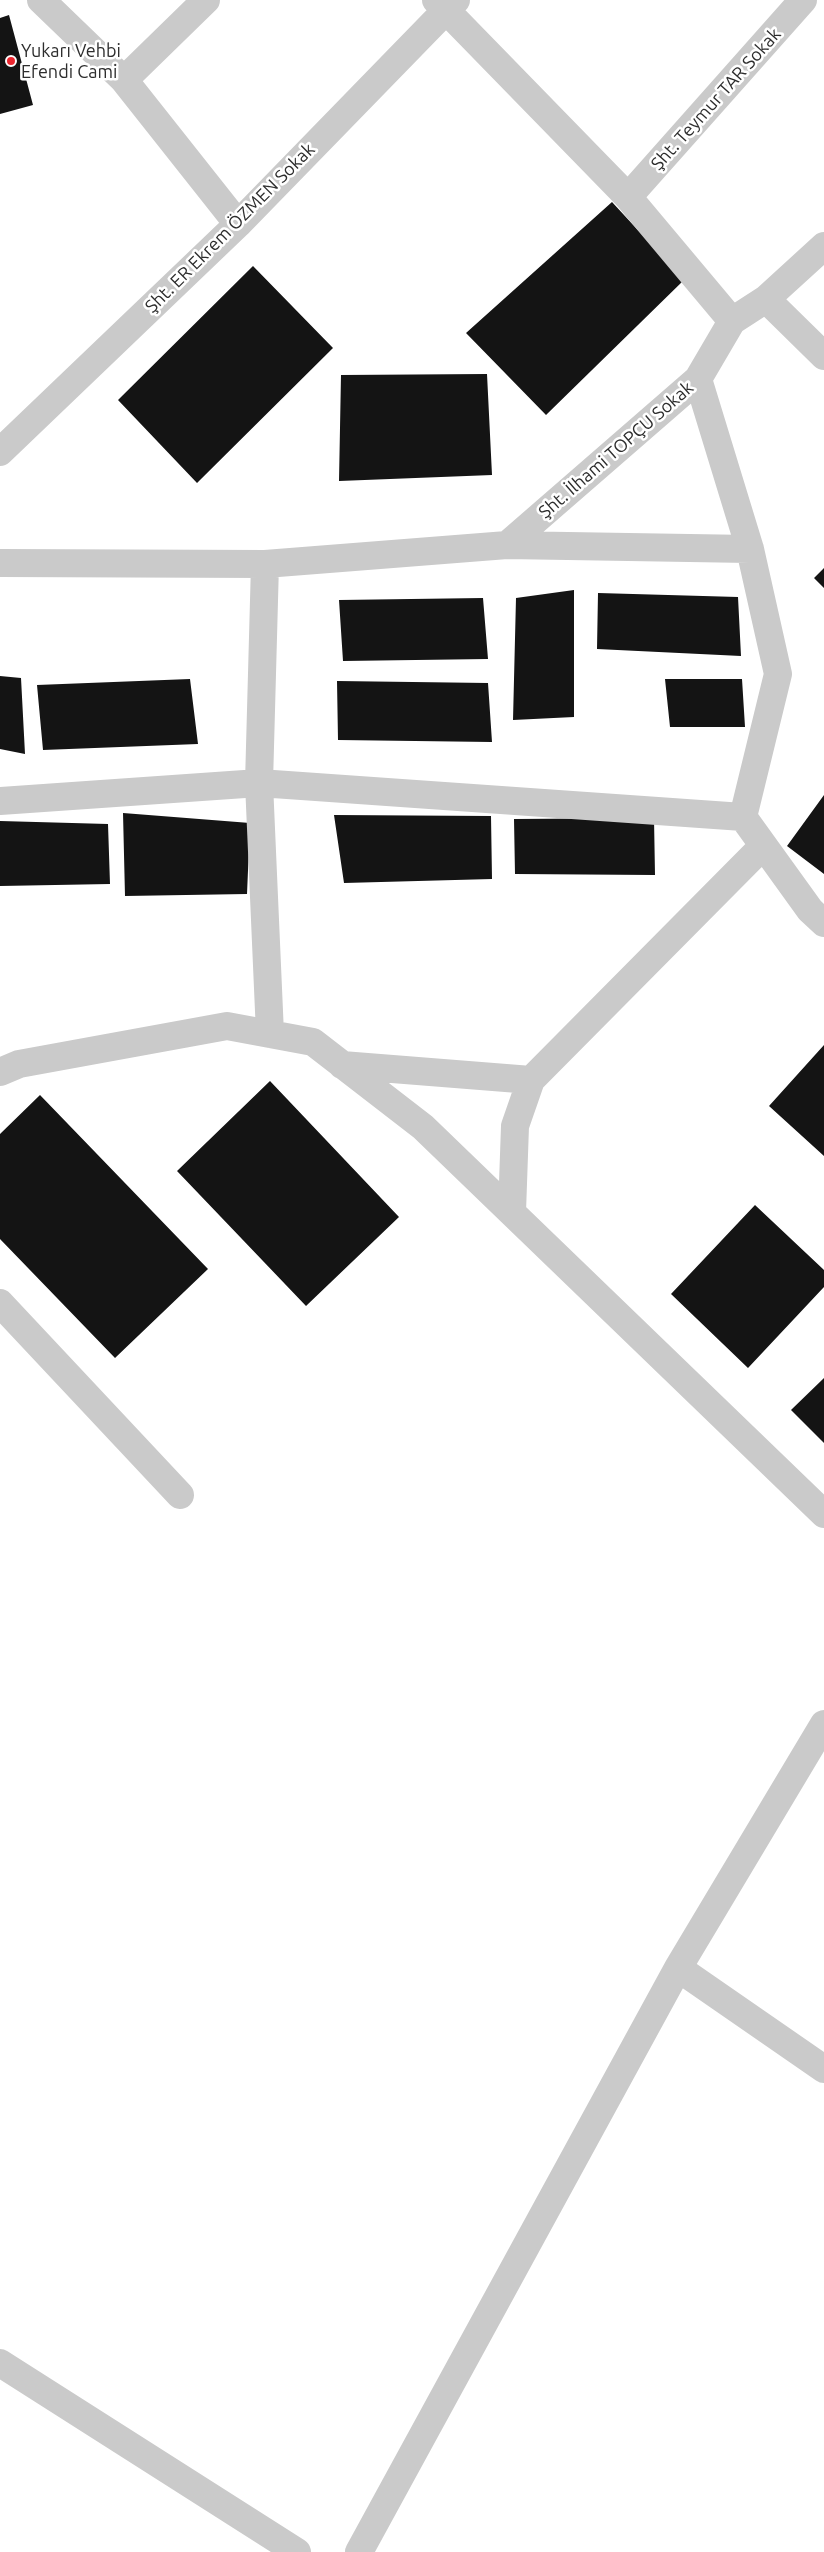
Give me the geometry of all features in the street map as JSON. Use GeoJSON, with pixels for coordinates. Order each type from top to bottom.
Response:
{"type":"FeatureCollection","features":[{"type":"Feature","properties":{"kind":"street"},"geometry":{"type":"LineString","coordinates":[[41,0],[124,80],[238,224]]}},
{"type":"Feature","properties":{"kind":"street"},"geometry":{"type":"LineString","coordinates":[[124,80],[206,0]]}},
{"type":"Feature","properties":{"kind":"street","name":"Şht. Teymur TAR Sokak"},"geometry":{"type":"LineString","coordinates":[[628,197],[803,0]]}},
{"type":"Feature","properties":{"kind":"street"},"geometry":{"type":"LineString","coordinates":[[446,3],[628,197],[732,321]]}},
{"type":"Feature","properties":{"kind":"street","name":"Şht. ER Ekrem ÖZMEN Sokak"},"geometry":{"type":"LineString","coordinates":[[0,452],[238,224],[446,3]]}},
{"type":"Feature","properties":{"kind":"street","name":"Şht. İlhami TOPÇU Sokak"},"geometry":{"type":"LineString","coordinates":[[507,545],[698,379],[732,321],[766,299],[824,246]]}},
{"type":"Feature","properties":{"kind":"street"},"geometry":{"type":"LineString","coordinates":[[766,299],[824,356]]}},
{"type":"Feature","properties":{"kind":"street"},"geometry":{"type":"LineString","coordinates":[[698,379],[750,549],[778,674],[743,817],[810,910],[824,923]]}},
{"type":"Feature","properties":{"kind":"street"},"geometry":{"type":"LineString","coordinates":[[0,563],[265,564],[507,545],[750,549]]}},
{"type":"Feature","properties":{"kind":"street"},"geometry":{"type":"LineString","coordinates":[[265,564],[259,784],[270,1034]]}},
{"type":"Feature","properties":{"kind":"street"},"geometry":{"type":"LineString","coordinates":[[0,801],[259,784],[743,817]]}},
{"type":"Feature","properties":{"kind":"street"},"geometry":{"type":"LineString","coordinates":[[512,1212],[515,1126],[531,1080],[763,846]]}},
{"type":"Feature","properties":{"kind":"street"},"geometry":{"type":"LineString","coordinates":[[0,1072],[19,1064],[227,1026],[313,1042],[423,1127],[824,1514]]}},
{"type":"Feature","properties":{"kind":"street"},"geometry":{"type":"LineString","coordinates":[[342,1065],[531,1080]]}},
{"type":"Feature","properties":{"kind":"street"},"geometry":{"type":"LineString","coordinates":[[0,1303],[180,1495]]}},
{"type":"Feature","properties":{"kind":"street"},"geometry":{"type":"LineString","coordinates":[[359,2552],[678,1968],[824,1724]]}},
{"type":"Feature","properties":{"kind":"street"},"geometry":{"type":"LineString","coordinates":[[678,1968],[824,2069]]}},
{"type":"Feature","properties":{"kind":"street"},"geometry":{"type":"LineString","coordinates":[[0,2363],[297,2552]]}},
{"type":"Feature","properties":{"kind":"building","name":"Yukarı Vehbi Efendi Cami"},"geometry":{"type":"Polygon","coordinates":[[[9,15],[33,105],[0,114],[0,18],[9,15]]]}},
{"type":"Feature","properties":{"kind":"building"},"geometry":{"type":"Polygon","coordinates":[[[612,202],[684,280],[546,415],[466,333],[612,202]]]}},
{"type":"Feature","properties":{"kind":"building"},"geometry":{"type":"Polygon","coordinates":[[[253,266],[333,348],[197,483],[118,400],[253,266]]]}},
{"type":"Feature","properties":{"kind":"building"},"geometry":{"type":"Polygon","coordinates":[[[487,374],[492,475],[339,481],[341,375],[487,374]]]}},
{"type":"Feature","properties":{"kind":"building"},"geometry":{"type":"Polygon","coordinates":[[[824,568],[824,588],[814,578],[824,568]]]}},
{"type":"Feature","properties":{"kind":"building"},"geometry":{"type":"Polygon","coordinates":[[[574,590],[574,717],[513,720],[516,598],[574,590]]]}},
{"type":"Feature","properties":{"kind":"building"},"geometry":{"type":"Polygon","coordinates":[[[598,593],[738,597],[741,656],[597,649],[598,593]]]}},
{"type":"Feature","properties":{"kind":"building"},"geometry":{"type":"Polygon","coordinates":[[[483,598],[488,659],[343,661],[339,600],[483,598]]]}},
{"type":"Feature","properties":{"kind":"building"},"geometry":{"type":"Polygon","coordinates":[[[0,676],[21,678],[25,754],[0,749],[0,676]]]}},
{"type":"Feature","properties":{"kind":"building"},"geometry":{"type":"Polygon","coordinates":[[[190,679],[198,744],[43,750],[37,685],[190,679]]]}},
{"type":"Feature","properties":{"kind":"building"},"geometry":{"type":"Polygon","coordinates":[[[665,679],[742,679],[745,727],[670,727],[665,679]]]}},
{"type":"Feature","properties":{"kind":"building"},"geometry":{"type":"Polygon","coordinates":[[[337,681],[488,683],[492,742],[338,740],[337,681]]]}},
{"type":"Feature","properties":{"kind":"building"},"geometry":{"type":"Polygon","coordinates":[[[824,795],[824,874],[787,846],[824,795]]]}},
{"type":"Feature","properties":{"kind":"building"},"geometry":{"type":"Polygon","coordinates":[[[123,813],[250,823],[247,894],[125,896],[123,813]]]}},
{"type":"Feature","properties":{"kind":"building"},"geometry":{"type":"Polygon","coordinates":[[[334,815],[491,816],[492,879],[344,883],[334,815]]]}},
{"type":"Feature","properties":{"kind":"building"},"geometry":{"type":"Polygon","coordinates":[[[654,818],[655,875],[515,874],[514,819],[654,818]]]}},
{"type":"Feature","properties":{"kind":"building"},"geometry":{"type":"Polygon","coordinates":[[[0,821],[108,824],[110,884],[0,886],[0,821]]]}},
{"type":"Feature","properties":{"kind":"building"},"geometry":{"type":"Polygon","coordinates":[[[824,1045],[824,1156],[769,1106],[824,1045]]]}},
{"type":"Feature","properties":{"kind":"building"},"geometry":{"type":"Polygon","coordinates":[[[270,1081],[399,1217],[306,1306],[177,1171],[270,1081]]]}},
{"type":"Feature","properties":{"kind":"building"},"geometry":{"type":"Polygon","coordinates":[[[40,1095],[208,1269],[115,1358],[0,1239],[0,1134],[40,1095]]]}},
{"type":"Feature","properties":{"kind":"building"},"geometry":{"type":"Polygon","coordinates":[[[755,1205],[824,1270],[824,1287],[748,1368],[671,1294],[755,1205]]]}},
{"type":"Feature","properties":{"kind":"building"},"geometry":{"type":"Polygon","coordinates":[[[824,1378],[824,1443],[791,1410],[824,1378]]]}},
{"type":"Feature","properties":{"kind":"place","name":"Yukarı Vehbi Efendi Cami"},"geometry":{"type":"Point","coordinates":[11,61]}}]}
